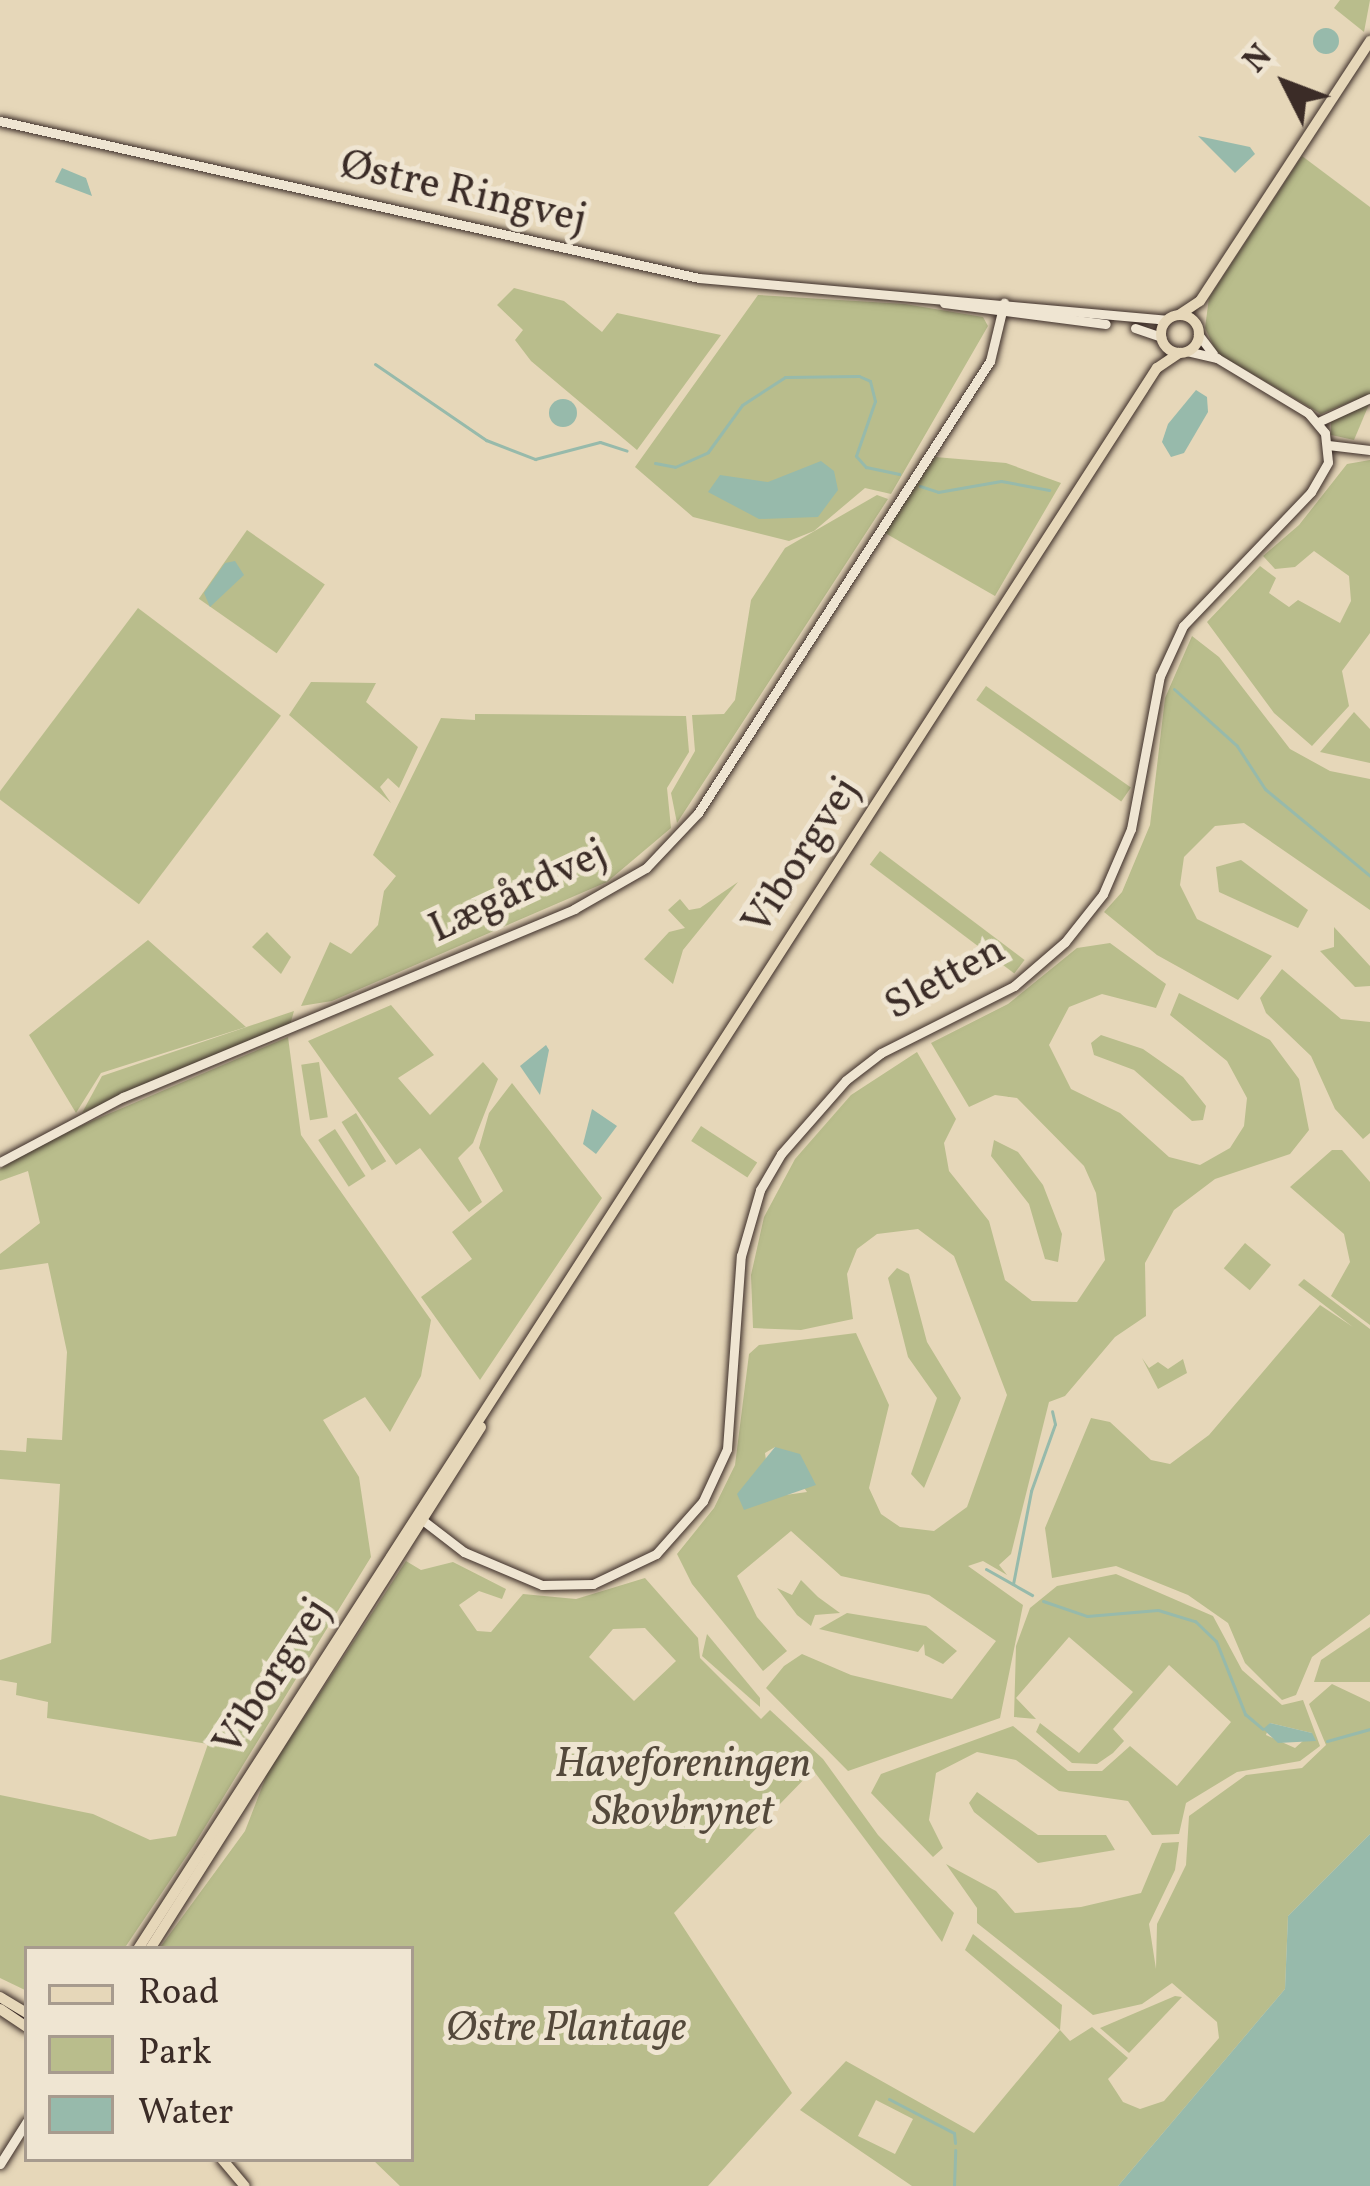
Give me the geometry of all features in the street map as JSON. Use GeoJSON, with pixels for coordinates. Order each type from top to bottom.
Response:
{"type":"FeatureCollection","features":[{"type":"Feature","properties":{"kind":"main road"},"geometry":{"type":"LineString","coordinates":[[1166,320],[1200,302],[1370,41]]}},
{"type":"Feature","properties":{"kind":"main road"},"geometry":{"type":"LineString","coordinates":[[1198,330],[1200,302]]}},
{"type":"Feature","properties":{"kind":"main road"},"geometry":{"type":"LineString","coordinates":[[1179,315],[1198,330]]}},
{"type":"Feature","properties":{"kind":"main road","name":"Viborgvej"},"geometry":{"type":"LineString","coordinates":[[152,1946],[371,1599],[451,1462],[1156,368],[1166,320]]}},
{"type":"Feature","properties":{"kind":"main road","name":"Viborgvej"},"geometry":{"type":"LineString","coordinates":[[1156,368],[1183,352],[1198,330]]}},
{"type":"Feature","properties":{"kind":"main road"},"geometry":{"type":"LineString","coordinates":[[1161,339],[1183,352]]}},
{"type":"Feature","properties":{"kind":"main road","name":"Viborgvej"},"geometry":{"type":"LineString","coordinates":[[426,1524],[505,1381]]}},
{"type":"Feature","properties":{"kind":"main road"},"geometry":{"type":"LineString","coordinates":[[371,1599],[426,1524],[451,1462]]}},
{"type":"Feature","properties":{"kind":"main road","name":"Viborgvej"},"geometry":{"type":"LineString","coordinates":[[140,1946],[371,1599]]}},
{"type":"Feature","properties":{"kind":"main road"},"geometry":{"type":"LineString","coordinates":[[222,2162],[245,2186]]}},
{"type":"Feature","properties":{"kind":"street","name":"Østre Ringvej"},"geometry":{"type":"LineString","coordinates":[[0,121],[596,259],[749,285],[1166,320]]}},
{"type":"Feature","properties":{"kind":"street","name":"Østre Ringvej"},"geometry":{"type":"LineString","coordinates":[[1003,307],[1161,339]]}},
{"type":"Feature","properties":{"kind":"street","name":"Lægårdvej"},"geometry":{"type":"LineString","coordinates":[[0,1162],[123,1097],[574,909],[646,868],[698,813],[986,368],[1003,307]]}},
{"type":"Feature","properties":{"kind":"street"},"geometry":{"type":"LineString","coordinates":[[1198,330],[1216,358]]}},
{"type":"Feature","properties":{"kind":"street"},"geometry":{"type":"LineString","coordinates":[[1183,352],[1216,358],[1318,422],[1328,446],[1370,450]]}},
{"type":"Feature","properties":{"kind":"street"},"geometry":{"type":"LineString","coordinates":[[1318,422],[1370,398]]}},
{"type":"Feature","properties":{"kind":"street","name":"Sletten"},"geometry":{"type":"LineString","coordinates":[[426,1524],[485,1562],[542,1585],[593,1585],[636,1568],[686,1526],[727,1449],[741,1256],[770,1172],[846,1080],[881,1053],[1014,986],[1091,910],[1131,829],[1169,652],[1216,584],[1318,484],[1328,446]]}},
{"type":"Feature","properties":{"kind":"street"},"geometry":{"type":"LineString","coordinates":[[0,2164],[24,2128]]}},
{"type":"Feature","properties":{"kind":"green space"},"geometry":{"type":"Polygon","coordinates":[[[1340,0],[1370,0],[1364,32],[1334,8],[1340,0]]]}},
{"type":"Feature","properties":{"kind":"green space"},"geometry":{"type":"Polygon","coordinates":[[[1302,156],[1370,207],[1370,394],[1321,414],[1217,353],[1205,328],[1209,298],[1302,156]]]}},
{"type":"Feature","properties":{"kind":"green space"},"geometry":{"type":"Polygon","coordinates":[[[514,288],[564,301],[602,332],[617,313],[721,335],[637,450],[531,361],[515,340],[523,330],[497,305],[514,288]]]}},
{"type":"Feature","properties":{"kind":"green space"},"geometry":{"type":"Polygon","coordinates":[[[758,295],[905,304],[983,317],[988,326],[891,494],[865,488],[814,531],[789,541],[693,517],[635,467],[758,295]]]}},
{"type":"Feature","properties":{"kind":"green space"},"geometry":{"type":"Polygon","coordinates":[[[1370,402],[1354,440],[1331,435],[1331,422],[1370,402]]]}},
{"type":"Feature","properties":{"kind":"green space"},"geometry":{"type":"Polygon","coordinates":[[[935,457],[1006,463],[1061,483],[995,596],[885,533],[935,457]]]}},
{"type":"Feature","properties":{"kind":"green space"},"geometry":{"type":"Polygon","coordinates":[[[1370,460],[1370,633],[1342,671],[1349,706],[1312,746],[1274,713],[1207,622],[1260,566],[1276,578],[1269,593],[1289,607],[1298,600],[1340,623],[1351,601],[1349,576],[1314,551],[1295,567],[1275,569],[1263,556],[1299,525],[1347,464],[1370,460]]]}},
{"type":"Feature","properties":{"kind":"green space"},"geometry":{"type":"Polygon","coordinates":[[[877,495],[888,499],[677,823],[671,793],[695,751],[692,715],[724,714],[735,700],[751,600],[785,548],[877,495]]]}},
{"type":"Feature","properties":{"kind":"green space"},"geometry":{"type":"Polygon","coordinates":[[[247,530],[325,584],[277,653],[199,599],[247,530]]]}},
{"type":"Feature","properties":{"kind":"green space"},"geometry":{"type":"Polygon","coordinates":[[[138,608],[281,716],[139,904],[0,800],[0,791],[138,608]]]}},
{"type":"Feature","properties":{"kind":"green space"},"geometry":{"type":"Polygon","coordinates":[[[1192,636],[1219,657],[1290,749],[1330,771],[1370,779],[1370,910],[1244,823],[1215,826],[1184,857],[1180,885],[1197,919],[1272,956],[1238,1000],[1157,955],[1104,912],[1122,892],[1150,825],[1165,698],[1192,636]]]}},
{"type":"Feature","properties":{"kind":"green space"},"geometry":{"type":"Polygon","coordinates":[[[311,682],[376,683],[366,702],[418,747],[399,788],[388,778],[380,787],[391,803],[289,715],[311,682]]]}},
{"type":"Feature","properties":{"kind":"green space"},"geometry":{"type":"Polygon","coordinates":[[[986,686],[1131,788],[1121,801],[976,700],[986,686]]]}},
{"type":"Feature","properties":{"kind":"green space"},"geometry":{"type":"Polygon","coordinates":[[[1354,712],[1370,729],[1370,763],[1320,752],[1354,712]]]}},
{"type":"Feature","properties":{"kind":"green space"},"geometry":{"type":"Polygon","coordinates":[[[475,714],[686,716],[689,752],[667,788],[671,828],[607,882],[332,1001],[301,1006],[330,942],[351,954],[378,925],[384,891],[396,876],[373,855],[441,718],[475,720],[475,714]]]}},
{"type":"Feature","properties":{"kind":"green space"},"geometry":{"type":"Polygon","coordinates":[[[880,851],[1025,960],[1014,974],[870,865],[880,851]]]}},
{"type":"Feature","properties":{"kind":"green space"},"geometry":{"type":"Polygon","coordinates":[[[1241,860],[1308,910],[1298,928],[1219,892],[1216,867],[1241,860]]]}},
{"type":"Feature","properties":{"kind":"green space"},"geometry":{"type":"Polygon","coordinates":[[[738,882],[683,950],[673,984],[644,959],[669,932],[685,928],[668,910],[680,899],[689,910],[700,908],[738,882]]]}},
{"type":"Feature","properties":{"kind":"green space"},"geometry":{"type":"Polygon","coordinates":[[[1334,927],[1370,966],[1370,986],[1355,987],[1320,951],[1334,947],[1334,927]]]}},
{"type":"Feature","properties":{"kind":"green space"},"geometry":{"type":"Polygon","coordinates":[[[267,932],[291,957],[281,974],[252,947],[267,932]]]}},
{"type":"Feature","properties":{"kind":"green space"},"geometry":{"type":"Polygon","coordinates":[[[148,940],[246,1027],[101,1073],[76,1113],[29,1035],[148,940]]]}},
{"type":"Feature","properties":{"kind":"green space"},"geometry":{"type":"Polygon","coordinates":[[[1110,943],[1166,984],[1156,1008],[1102,994],[1069,1007],[1049,1045],[1071,1089],[1120,1113],[1169,1157],[1200,1165],[1230,1148],[1244,1126],[1247,1098],[1227,1061],[1170,1015],[1179,993],[1270,1040],[1299,1079],[1309,1130],[1290,1154],[1215,1179],[1174,1210],[1145,1263],[1146,1316],[1115,1337],[1065,1396],[1049,1402],[1011,1554],[999,1565],[1007,1575],[983,1561],[968,1566],[1023,1605],[1000,1718],[848,1771],[766,1688],[784,1666],[802,1654],[851,1675],[952,1699],[996,1641],[929,1595],[841,1576],[791,1531],[737,1576],[757,1617],[787,1651],[763,1671],[692,1584],[677,1554],[714,1508],[735,1465],[749,1354],[759,1345],[856,1333],[889,1405],[869,1488],[881,1514],[900,1527],[934,1531],[967,1507],[1007,1395],[954,1256],[918,1229],[877,1234],[857,1249],[847,1274],[853,1319],[801,1330],[753,1328],[751,1275],[764,1217],[795,1159],[851,1095],[917,1052],[956,1119],[944,1143],[949,1171],[989,1221],[1005,1280],[1032,1301],[1077,1302],[1105,1260],[1096,1193],[1084,1166],[1017,1098],[995,1095],[969,1107],[931,1043],[1008,1004],[1077,948],[1110,943]],[[775,1447],[765,1453],[771,1497],[807,1492],[775,1447]]]}},
{"type":"Feature","properties":{"kind":"green space"},"geometry":{"type":"Polygon","coordinates":[[[1282,969],[1341,1019],[1370,1022],[1370,1133],[1363,1139],[1335,1109],[1311,1056],[1266,1013],[1260,998],[1282,969]]]}},
{"type":"Feature","properties":{"kind":"green space"},"geometry":{"type":"Polygon","coordinates":[[[391,1005],[434,1055],[398,1078],[430,1115],[483,1062],[498,1079],[473,1143],[458,1158],[482,1202],[469,1212],[420,1148],[396,1165],[308,1041],[391,1005]]]}},
{"type":"Feature","properties":{"kind":"green space"},"geometry":{"type":"Polygon","coordinates":[[[294,1011],[290,1025],[82,1113],[102,1076],[294,1011]]]}},
{"type":"Feature","properties":{"kind":"green space"},"geometry":{"type":"Polygon","coordinates":[[[1101,1035],[1143,1049],[1183,1077],[1206,1106],[1203,1120],[1192,1121],[1134,1070],[1094,1055],[1091,1043],[1101,1035]]]}},
{"type":"Feature","properties":{"kind":"green space"},"geometry":{"type":"Polygon","coordinates":[[[288,1037],[301,1135],[431,1320],[421,1376],[390,1432],[365,1397],[323,1420],[359,1477],[371,1557],[194,1845],[126,1946],[24,1946],[24,1990],[0,1978],[0,1795],[93,1814],[150,1840],[176,1836],[208,1744],[47,1718],[48,1702],[16,1695],[17,1683],[0,1680],[0,1660],[51,1643],[60,1484],[0,1479],[0,1450],[26,1452],[27,1438],[62,1440],[67,1352],[48,1263],[0,1270],[0,1254],[40,1223],[28,1171],[0,1181],[0,1169],[50,1139],[288,1037]]]}},
{"type":"Feature","properties":{"kind":"green space"},"geometry":{"type":"Polygon","coordinates":[[[319,1062],[328,1117],[310,1120],[301,1065],[319,1062]]]}},
{"type":"Feature","properties":{"kind":"green space"},"geometry":{"type":"Polygon","coordinates":[[[512,1083],[602,1198],[480,1380],[421,1297],[472,1259],[452,1232],[503,1191],[479,1148],[489,1113],[512,1083]]]}},
{"type":"Feature","properties":{"kind":"green space"},"geometry":{"type":"Polygon","coordinates":[[[356,1113],[386,1161],[372,1170],[342,1122],[356,1113]]]}},
{"type":"Feature","properties":{"kind":"green space"},"geometry":{"type":"Polygon","coordinates":[[[701,1126],[757,1162],[747,1178],[691,1141],[701,1126]]]}},
{"type":"Feature","properties":{"kind":"green space"},"geometry":{"type":"Polygon","coordinates":[[[335,1129],[365,1176],[349,1187],[318,1140],[335,1129]]]}},
{"type":"Feature","properties":{"kind":"green space"},"geometry":{"type":"Polygon","coordinates":[[[994,1140],[1018,1152],[1043,1185],[1062,1234],[1058,1262],[1045,1259],[1029,1204],[991,1156],[994,1140]]]}},
{"type":"Feature","properties":{"kind":"green space"},"geometry":{"type":"Polygon","coordinates":[[[1332,1150],[1342,1150],[1370,1182],[1370,1325],[1331,1296],[1350,1262],[1344,1234],[1290,1187],[1332,1150]]]}},
{"type":"Feature","properties":{"kind":"green space"},"geometry":{"type":"Polygon","coordinates":[[[1245,1243],[1271,1265],[1250,1290],[1224,1268],[1245,1243]]]}},
{"type":"Feature","properties":{"kind":"green space"},"geometry":{"type":"Polygon","coordinates":[[[897,1268],[909,1274],[927,1342],[961,1398],[924,1488],[911,1474],[937,1398],[908,1357],[888,1278],[897,1268]]]}},
{"type":"Feature","properties":{"kind":"green space"},"geometry":{"type":"Polygon","coordinates":[[[1304,1279],[1370,1329],[1370,1614],[1312,1657],[1296,1695],[1282,1700],[1245,1663],[1228,1623],[1188,1595],[1116,1566],[1052,1578],[1045,1528],[1091,1418],[1110,1422],[1151,1460],[1170,1464],[1209,1435],[1320,1305],[1353,1327],[1298,1285],[1304,1279]]]}},
{"type":"Feature","properties":{"kind":"green space"},"geometry":{"type":"Polygon","coordinates":[[[1142,1358],[1149,1368],[1158,1362],[1168,1369],[1183,1359],[1187,1373],[1158,1389],[1142,1358]]]}},
{"type":"Feature","properties":{"kind":"green space","name":"Østre Plantage"},"geometry":{"type":"Polygon","coordinates":[[[406,1561],[421,1570],[453,1562],[506,1589],[502,1599],[479,1591],[459,1605],[477,1631],[491,1632],[523,1594],[576,1599],[645,1578],[698,1638],[700,1658],[761,1719],[770,1710],[823,1759],[878,1835],[954,1913],[942,1942],[813,1770],[674,1913],[792,2093],[708,2186],[400,2186],[375,2162],[414,2162],[414,1946],[161,1946],[245,1831],[267,1774],[406,1561]],[[645,1628],[613,1629],[589,1657],[634,1701],[676,1661],[645,1628]]]}},
{"type":"Feature","properties":{"kind":"green space"},"geometry":{"type":"Polygon","coordinates":[[[1116,1574],[1213,1616],[1242,1670],[1282,1705],[1303,1700],[1320,1746],[1300,1761],[1237,1772],[1186,1803],[1179,1834],[1152,1835],[1128,1801],[1059,1791],[1016,1760],[977,1752],[936,1773],[929,1820],[943,1848],[933,1857],[871,1793],[881,1774],[1013,1726],[1068,1771],[1102,1771],[1130,1746],[1177,1786],[1231,1722],[1169,1665],[1113,1729],[1124,1741],[1113,1753],[1097,1764],[1072,1763],[1036,1732],[1040,1723],[1079,1753],[1133,1692],[1069,1637],[1016,1698],[1036,1719],[1014,1717],[1016,1646],[1030,1608],[1057,1586],[1116,1574]],[[1270,1723],[1266,1735],[1295,1748],[1312,1733],[1270,1723]]]}},
{"type":"Feature","properties":{"kind":"green space"},"geometry":{"type":"Polygon","coordinates":[[[801,1580],[840,1613],[815,1615],[811,1626],[797,1615],[777,1588],[792,1595],[801,1580]]]}},
{"type":"Feature","properties":{"kind":"green space"},"geometry":{"type":"Polygon","coordinates":[[[847,1613],[926,1626],[957,1651],[943,1664],[925,1655],[924,1644],[918,1652],[819,1629],[847,1613]]]}},
{"type":"Feature","properties":{"kind":"green space"},"geometry":{"type":"Polygon","coordinates":[[[1370,1627],[1370,1682],[1314,1682],[1321,1660],[1370,1627]]]}},
{"type":"Feature","properties":{"kind":"green space"},"geometry":{"type":"Polygon","coordinates":[[[707,1634],[760,1698],[760,1707],[702,1656],[707,1634]]]}},
{"type":"Feature","properties":{"kind":"green space"},"geometry":{"type":"Polygon","coordinates":[[[1332,1684],[1370,1702],[1370,1834],[1288,1916],[1285,1989],[1118,2186],[912,2186],[800,2110],[846,2061],[974,2133],[1060,2030],[1070,2041],[1092,2027],[1128,2058],[1108,2079],[1123,2102],[1140,2109],[1164,2101],[1219,2038],[1217,2022],[1172,1983],[1142,2004],[1093,2015],[977,1923],[977,1908],[946,1864],[996,1891],[1015,1913],[1081,1907],[1141,1893],[1162,1843],[1179,1842],[1175,1870],[1149,1924],[1156,1969],[1157,1924],[1186,1865],[1189,1816],[1246,1775],[1302,1768],[1326,1745],[1309,1704],[1332,1684]],[[876,2100],[858,2136],[895,2154],[913,2119],[876,2100]]]}},
{"type":"Feature","properties":{"kind":"green space"},"geometry":{"type":"Polygon","coordinates":[[[977,1792],[1038,1835],[1106,1835],[1115,1850],[1038,1863],[974,1812],[969,1803],[977,1792]]]}},
{"type":"Feature","properties":{"kind":"green space"},"geometry":{"type":"Polygon","coordinates":[[[973,1934],[1062,2005],[1060,2030],[965,1950],[973,1934]]]}},
{"type":"Feature","properties":{"kind":"green space"},"geometry":{"type":"Polygon","coordinates":[[[1182,1997],[1129,2053],[1100,2028],[1182,1997]]]}},
{"type":"Feature","properties":{"kind":"water"},"geometry":{"type":"Polygon","coordinates":[[[1326,28],[1339,41],[1326,54],[1313,41],[1326,28]]]}},
{"type":"Feature","properties":{"kind":"water"},"geometry":{"type":"Polygon","coordinates":[[[1198,136],[1250,147],[1255,154],[1235,173],[1198,136]]]}},
{"type":"Feature","properties":{"kind":"water"},"geometry":{"type":"Polygon","coordinates":[[[62,168],[86,178],[92,196],[55,182],[62,168]]]}},
{"type":"Feature","properties":{"kind":"water"},"geometry":{"type":"Polygon","coordinates":[[[1196,390],[1207,397],[1208,412],[1184,453],[1171,457],[1162,442],[1168,424],[1196,390]]]}},
{"type":"Feature","properties":{"kind":"water"},"geometry":{"type":"Polygon","coordinates":[[[563,399],[573,403],[577,413],[573,423],[563,427],[553,423],[549,413],[553,403],[563,399]]]}},
{"type":"Feature","properties":{"kind":"water"},"geometry":{"type":"Polygon","coordinates":[[[821,461],[834,471],[838,490],[818,517],[759,519],[708,492],[720,475],[768,482],[821,461]]]}},
{"type":"Feature","properties":{"kind":"water"},"geometry":{"type":"Polygon","coordinates":[[[235,561],[244,575],[210,607],[204,593],[225,563],[235,561]]]}},
{"type":"Feature","properties":{"kind":"water"},"geometry":{"type":"Polygon","coordinates":[[[546,1045],[549,1050],[540,1095],[520,1066],[546,1045]]]}},
{"type":"Feature","properties":{"kind":"water"},"geometry":{"type":"Polygon","coordinates":[[[592,1109],[617,1126],[596,1154],[583,1144],[592,1109]]]}},
{"type":"Feature","properties":{"kind":"water"},"geometry":{"type":"Polygon","coordinates":[[[775,1447],[800,1454],[816,1485],[744,1510],[737,1494],[775,1447]]]}},
{"type":"Feature","properties":{"kind":"water"},"geometry":{"type":"Polygon","coordinates":[[[1270,1723],[1312,1733],[1316,1741],[1278,1743],[1263,1729],[1270,1723]]]}},
{"type":"Feature","properties":{"kind":"water"},"geometry":{"type":"Polygon","coordinates":[[[1370,1834],[1370,2186],[1118,2186],[1285,1989],[1288,1916],[1370,1834]]]}},
{"type":"Feature","properties":{"kind":"waterway"},"geometry":{"type":"LineString","coordinates":[[375,364],[486,440],[535,459],[600,442],[627,451]]}},
{"type":"Feature","properties":{"kind":"waterway"},"geometry":{"type":"LineString","coordinates":[[655,463],[675,467],[708,452],[742,405],[785,377],[859,376],[870,381],[875,401],[856,456],[866,467],[899,474]]}},
{"type":"Feature","properties":{"kind":"waterway"},"geometry":{"type":"LineString","coordinates":[[920,486],[938,492],[1001,481],[1049,490]]}},
{"type":"Feature","properties":{"kind":"waterway"},"geometry":{"type":"LineString","coordinates":[[1174,689],[1237,746],[1265,789],[1370,876]]}},
{"type":"Feature","properties":{"kind":"waterway"},"geometry":{"type":"LineString","coordinates":[[1013,1584],[1031,1491],[1055,1424],[1052,1411]]}},
{"type":"Feature","properties":{"kind":"waterway"},"geometry":{"type":"LineString","coordinates":[[986,1569],[1032,1595]]}},
{"type":"Feature","properties":{"kind":"waterway"},"geometry":{"type":"LineString","coordinates":[[1043,1601],[1087,1616],[1158,1610],[1195,1621],[1216,1641],[1245,1714],[1263,1729]]}},
{"type":"Feature","properties":{"kind":"waterway"},"geometry":{"type":"LineString","coordinates":[[1327,1741],[1370,1729]]}},
{"type":"Feature","properties":{"kind":"waterway"},"geometry":{"type":"LineString","coordinates":[[889,2099],[954,2133],[955,2143]]}},
{"type":"Feature","properties":{"kind":"waterway"},"geometry":{"type":"LineString","coordinates":[[954,2186],[955,2150]]}},
{"type":"Feature","properties":{"kind":"park label","name":"Haveforeningen Skovbrynet"},"geometry":{"type":"Point","coordinates":[683,1790]}}]}
